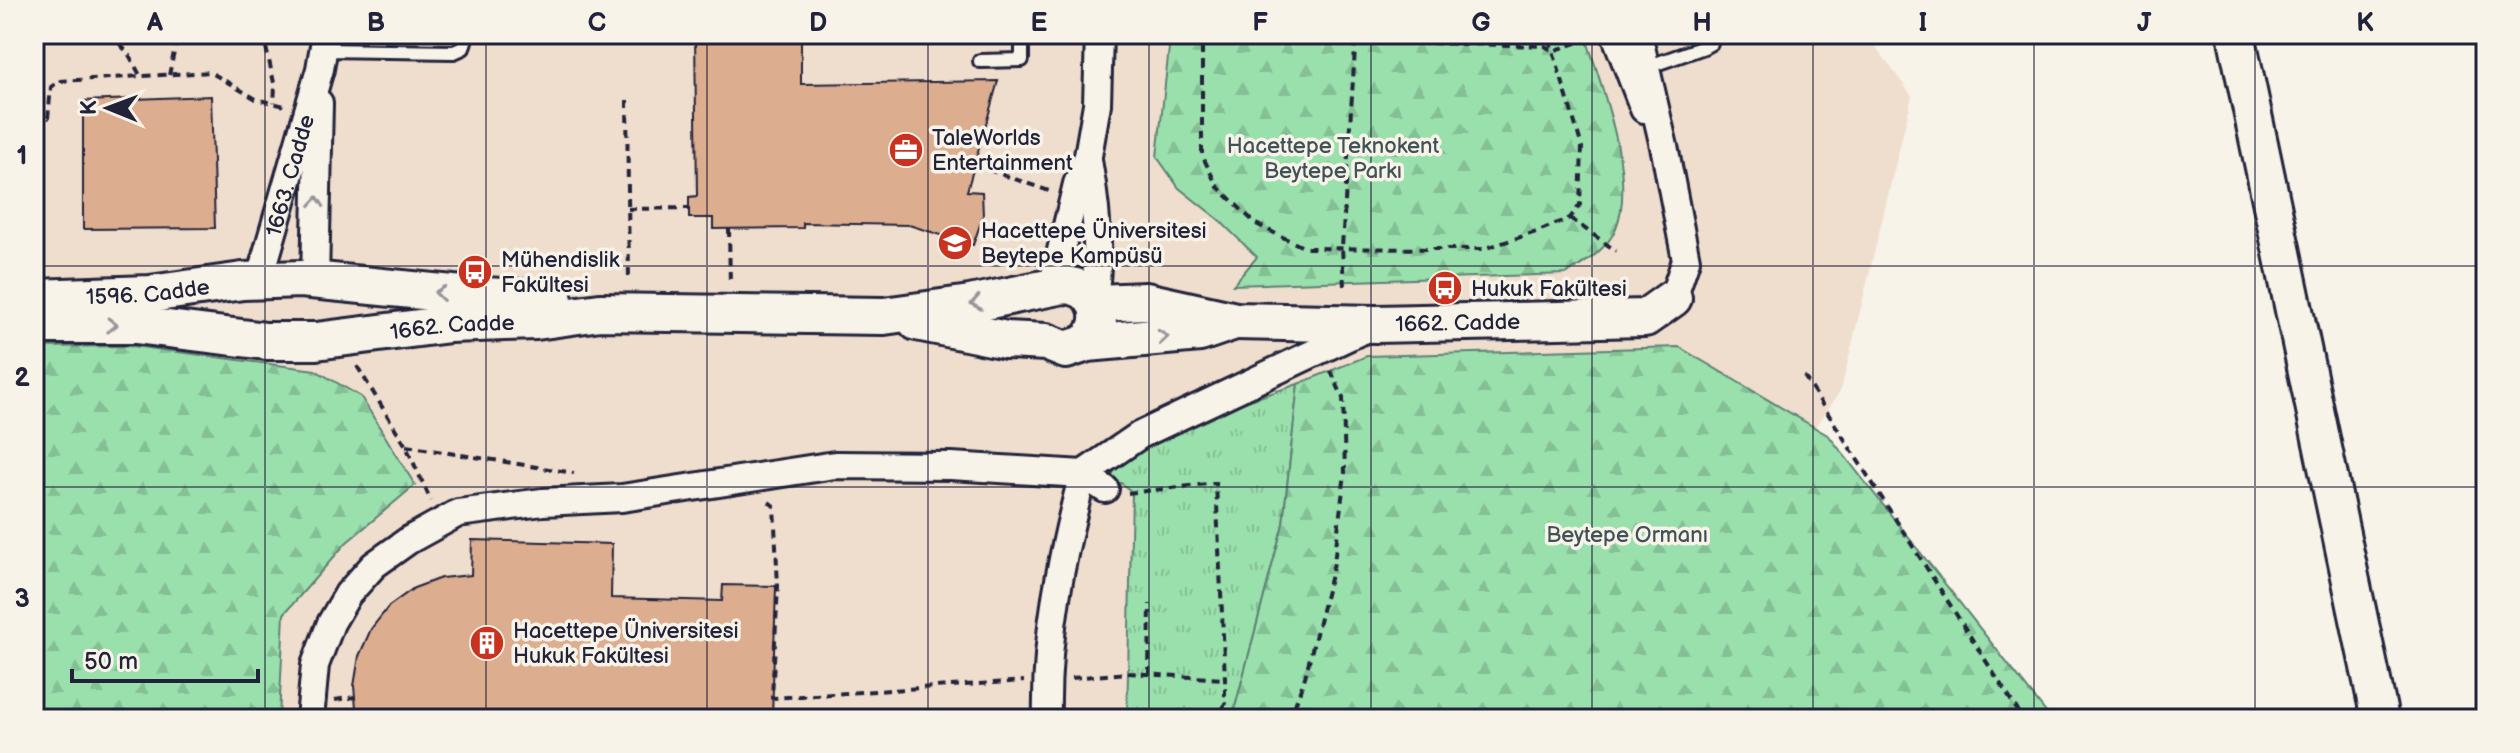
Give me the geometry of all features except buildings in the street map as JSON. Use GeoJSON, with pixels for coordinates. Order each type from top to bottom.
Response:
{"type":"FeatureCollection","features":[{"type":"Feature","properties":{"kind":"street"},"geometry":{"type":"LineString","coordinates":[[1046,342],[1035,324],[1035,313],[1044,294],[1052,288],[1077,184],[1088,156],[1097,104],[1099,34]]}},
{"type":"Feature","properties":{"kind":"street"},"geometry":{"type":"LineString","coordinates":[[1638,34],[1686,260],[1673,298]]}},
{"type":"Feature","properties":{"kind":"street"},"geometry":{"type":"LineString","coordinates":[[2236,34],[2380,719]]}},
{"type":"Feature","properties":{"kind":"street"},"geometry":{"type":"LineString","coordinates":[[1604,36],[1665,151]]}},
{"type":"Feature","properties":{"kind":"street","name":"1663. Cadde"},"geometry":{"type":"LineString","coordinates":[[259,281],[323,51]]}},
{"type":"Feature","properties":{"kind":"street","name":"1663. Cadde"},"geometry":{"type":"LineString","coordinates":[[315,280],[323,51]]}},
{"type":"Feature","properties":{"kind":"street"},"geometry":{"type":"LineString","coordinates":[[1087,343],[1099,325],[1095,300],[1098,274],[1093,186],[1088,156]]}},
{"type":"Feature","properties":{"kind":"street"},"geometry":{"type":"LineString","coordinates":[[315,280],[315,324],[320,340]]}},
{"type":"Feature","properties":{"kind":"street","name":"1662. Cadde"},"geometry":{"type":"LineString","coordinates":[[259,281],[315,280],[453,294],[550,299],[600,312]]}},
{"type":"Feature","properties":{"kind":"street"},"geometry":{"type":"LineString","coordinates":[[253,339],[253,297],[259,281]]}},
{"type":"Feature","properties":{"kind":"street","name":"1596. Cadde"},"geometry":{"type":"LineString","coordinates":[[34,298],[150,294],[259,281]]}},
{"type":"Feature","properties":{"kind":"street","name":"1662. Cadde"},"geometry":{"type":"LineString","coordinates":[[253,339],[320,340],[450,324],[536,321],[600,312],[884,316],[1075,285],[1095,300],[1146,301],[1236,321],[1376,324],[1645,318],[1673,298]]}},
{"type":"Feature","properties":{"kind":"street","name":"1662. Cadde"},"geometry":{"type":"LineString","coordinates":[[884,316],[1006,340],[1046,342],[1066,350],[1087,343],[1200,333],[1236,321]]}},
{"type":"Feature","properties":{"kind":"street"},"geometry":{"type":"LineString","coordinates":[[1047,719],[1046,680],[1062,557],[1083,474],[1140,435],[1376,324]]}},
{"type":"Feature","properties":{"kind":"street","name":"1596. Cadde"},"geometry":{"type":"LineString","coordinates":[[34,325],[135,325],[253,339]]}},
{"type":"Feature","properties":{"kind":"street"},"geometry":{"type":"LineString","coordinates":[[310,719],[315,665],[331,623],[348,594],[374,565],[409,540],[458,513],[543,502],[622,498],[835,465],[951,466],[1083,474],[1112,492]]}},
{"type":"Feature","properties":{"kind":"lane"},"geometry":{"type":"LineString","coordinates":[[323,51],[454,52],[463,48],[467,34]]}},
{"type":"Feature","properties":{"kind":"lane"},"geometry":{"type":"LineString","coordinates":[[980,61],[1022,60],[1022,34]]}},
{"type":"Feature","properties":{"kind":"lane"},"geometry":{"type":"LineString","coordinates":[[1647,67],[1708,46],[1714,34]]}},
{"type":"Feature","properties":{"kind":"path"},"geometry":{"type":"LineString","coordinates":[[110,34],[128,53],[141,77]]}},
{"type":"Feature","properties":{"kind":"path"},"geometry":{"type":"LineString","coordinates":[[169,75],[178,34]]}},
{"type":"Feature","properties":{"kind":"path"},"geometry":{"type":"LineString","coordinates":[[263,34],[275,87],[274,103]]}},
{"type":"Feature","properties":{"kind":"path"},"geometry":{"type":"LineString","coordinates":[[1099,34],[1545,46],[1553,51],[1604,36]]}},
{"type":"Feature","properties":{"kind":"path"},"geometry":{"type":"LineString","coordinates":[[1344,286],[1342,247],[1356,34]]}},
{"type":"Feature","properties":{"kind":"path"},"geometry":{"type":"LineString","coordinates":[[1202,36],[1202,155],[1217,186],[1256,224],[1305,248],[1483,249],[1570,218],[1580,205],[1582,147],[1548,34]]}},
{"type":"Feature","properties":{"kind":"path"},"geometry":{"type":"LineString","coordinates":[[34,115],[48,118],[51,87],[60,81],[210,72],[256,99],[308,111]]}},
{"type":"Feature","properties":{"kind":"path"},"geometry":{"type":"LineString","coordinates":[[627,100],[629,282]]}},
{"type":"Feature","properties":{"kind":"path"},"geometry":{"type":"LineString","coordinates":[[975,165],[1061,195]]}},
{"type":"Feature","properties":{"kind":"path"},"geometry":{"type":"LineString","coordinates":[[628,209],[689,208]]}},
{"type":"Feature","properties":{"kind":"path"},"geometry":{"type":"LineString","coordinates":[[1570,218],[1616,251]]}},
{"type":"Feature","properties":{"kind":"path"},"geometry":{"type":"LineString","coordinates":[[729,229],[730,285]]}},
{"type":"Feature","properties":{"kind":"path"},"geometry":{"type":"LineString","coordinates":[[320,340],[363,374],[406,446],[432,502],[420,510]]}},
{"type":"Feature","properties":{"kind":"path"},"geometry":{"type":"LineString","coordinates":[[1290,719],[1305,677],[1334,563],[1345,473],[1343,398],[1321,350]]}},
{"type":"Feature","properties":{"kind":"path"},"geometry":{"type":"LineString","coordinates":[[1804,376],[2023,719]]}},
{"type":"Feature","properties":{"kind":"path"},"geometry":{"type":"LineString","coordinates":[[406,446],[581,474]]}},
{"type":"Feature","properties":{"kind":"path"},"geometry":{"type":"LineString","coordinates":[[742,480],[774,506],[778,586],[772,698],[1128,673],[1225,679]]}},
{"type":"Feature","properties":{"kind":"path"},"geometry":{"type":"LineString","coordinates":[[1112,492],[1216,483],[1225,679],[1225,703],[1220,719]]}},
{"type":"Feature","properties":{"kind":"path"},"geometry":{"type":"LineString","coordinates":[[1149,675],[1150,604]]}},
{"type":"Feature","properties":{"kind":"shaded area","name":"Hacettepe Üniversitesi Beytepe Kampüsü"},"geometry":{"type":"Polygon","coordinates":[[[34,34],[1863,34],[1912,96],[1841,390],[1646,669],[1565,719],[34,719],[34,34]]]}},
{"type":"Feature","properties":{"kind":"green space","name":"Hacettepe Teknokent Beytepe Parkı"},"geometry":{"type":"Polygon","coordinates":[[[1194,34],[1585,34],[1620,157],[1621,207],[1616,228],[1588,261],[1566,274],[1233,285],[1257,257],[1218,219],[1179,188],[1157,157],[1170,39],[1193,40],[1194,34]]]}},
{"type":"Feature","properties":{"kind":"green space"},"geometry":{"type":"Polygon","coordinates":[[[133,346],[315,370],[361,397],[415,485],[346,543],[284,614],[279,719],[34,719],[34,347],[133,346]]]}},
{"type":"Feature","properties":{"kind":"green space","name":"Beytepe Ormanı"},"geometry":{"type":"Polygon","coordinates":[[[1679,347],[1829,436],[2051,719],[1232,719],[1283,524],[1298,384],[1367,356],[1679,347]]]}},
{"type":"Feature","properties":{"kind":"green space"},"geometry":{"type":"Polygon","coordinates":[[[1298,384],[1283,524],[1232,719],[1127,719],[1132,492],[1121,483],[1109,483],[1119,459],[1203,416],[1298,384]]]}},
{"type":"Feature","properties":{"kind":"place","name":"TaleWorlds Entertainment"},"geometry":{"type":"Point","coordinates":[906,150]}},
{"type":"Feature","properties":{"kind":"place","name":"Hacettepe Üniversitesi Beytepe Kampüsü"},"geometry":{"type":"Point","coordinates":[955,243]}},
{"type":"Feature","properties":{"kind":"place","name":"Mühendislik Fakültesi"},"geometry":{"type":"Point","coordinates":[475,272]}},
{"type":"Feature","properties":{"kind":"place","name":"Hukuk Fakültesi"},"geometry":{"type":"Point","coordinates":[1445,288]}},
{"type":"Feature","properties":{"kind":"place","name":"Hacettepe Üniversitesi Hukuk Fakültesi"},"geometry":{"type":"Point","coordinates":[487,643]}}]}
